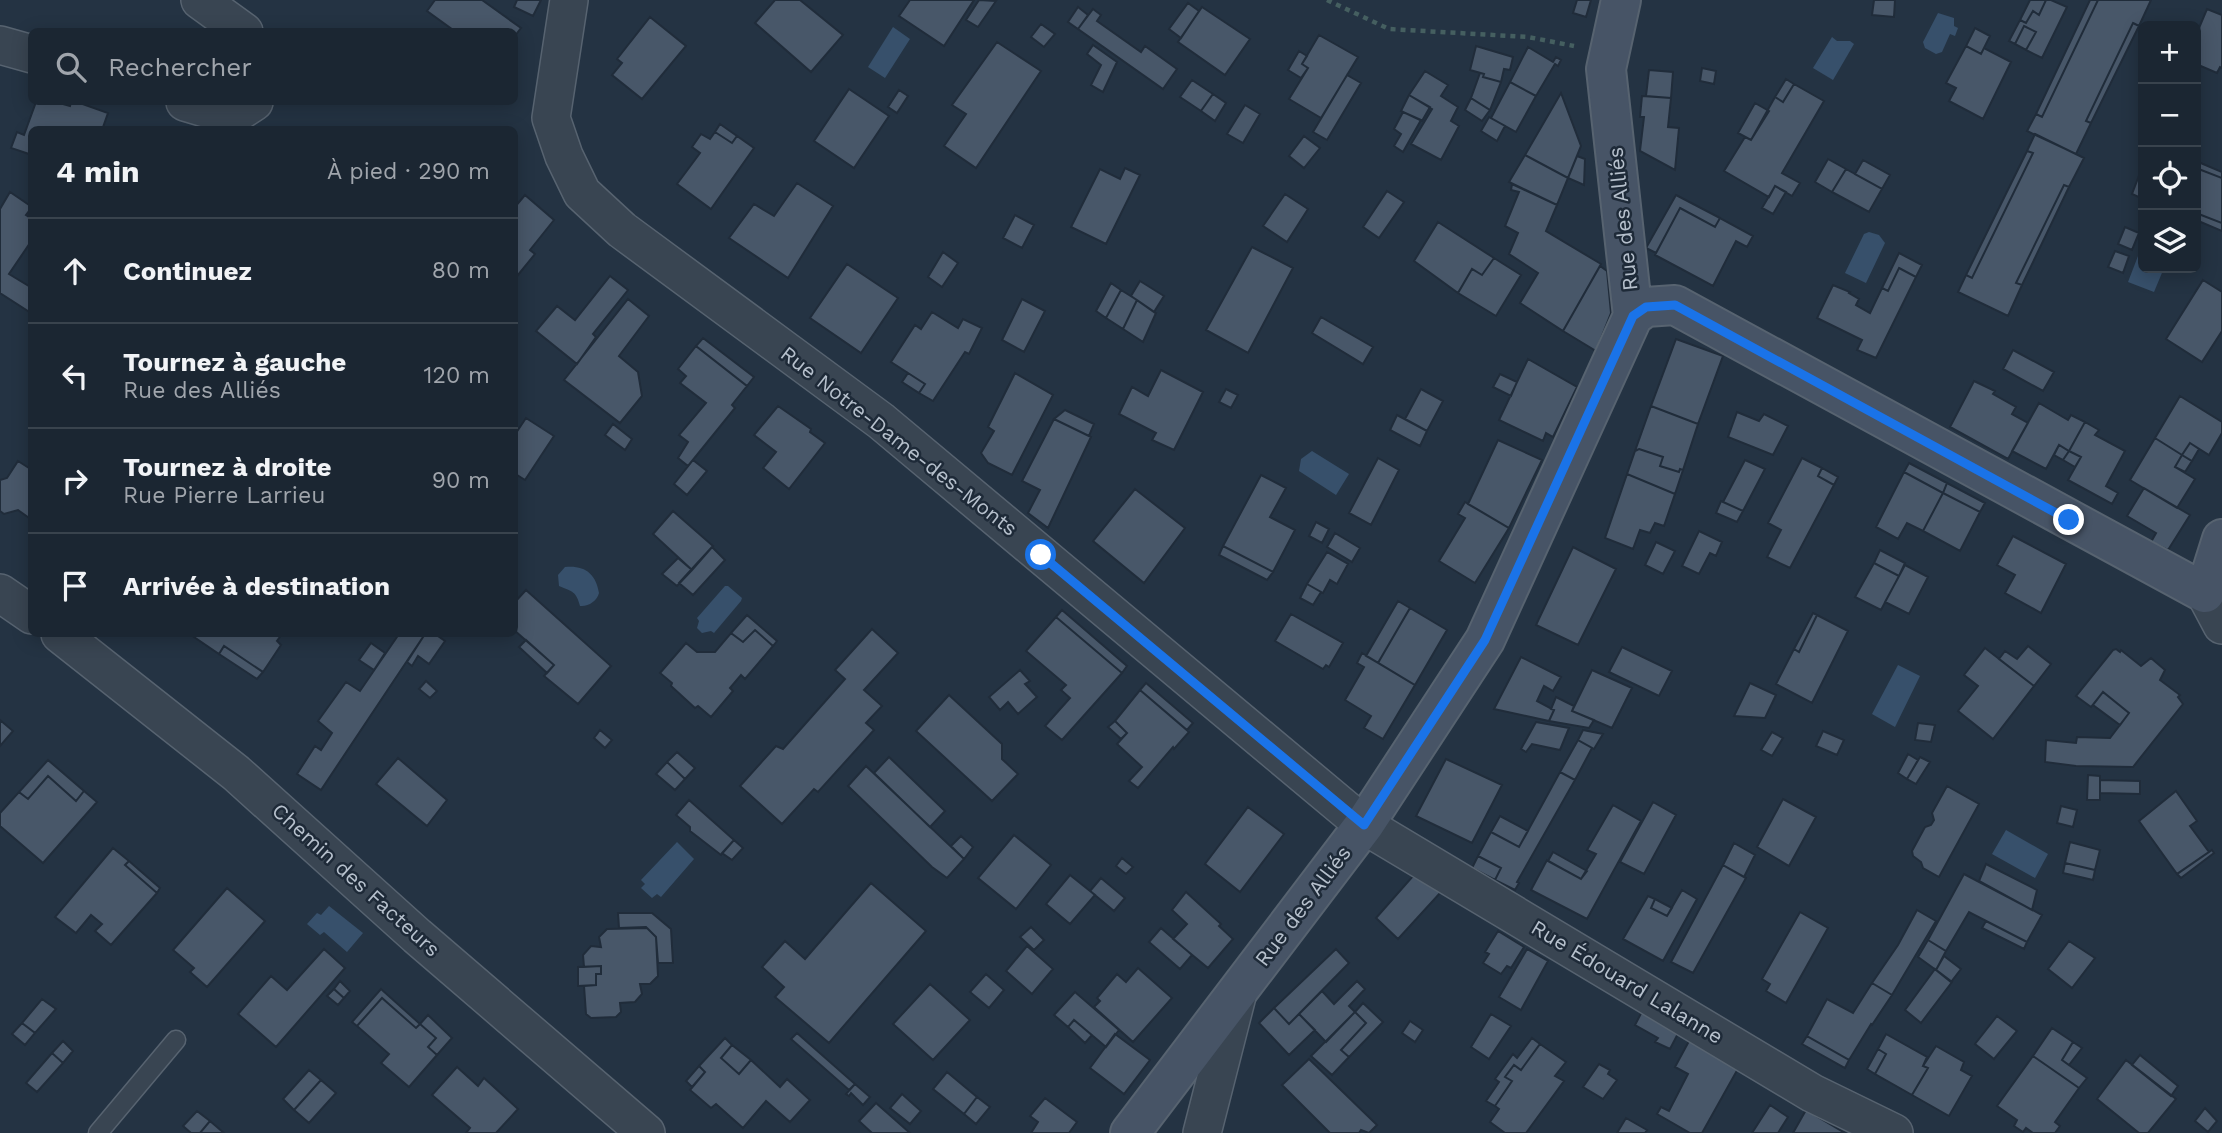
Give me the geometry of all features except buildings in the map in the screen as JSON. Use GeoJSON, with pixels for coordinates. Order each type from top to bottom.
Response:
{"type":"FeatureCollection","features":[{"type":"Feature","properties":{"kind":"street"},"geometry":{"type":"LineString","coordinates":[[200,0],[238,28]]}},
{"type":"Feature","properties":{"kind":"street","name":"Rue Notre-Dame-des-Monts"},"geometry":{"type":"LineString","coordinates":[[569,0],[551,118],[564,156],[582,193],[622,230],[881,421],[1364,825]]}},
{"type":"Feature","properties":{"kind":"street","name":"Rue des Alliés"},"geometry":{"type":"LineString","coordinates":[[1130,1133],[1364,825],[1485,640],[1633,316],[1606,69],[1621,0]]}},
{"type":"Feature","properties":{"kind":"street"},"geometry":{"type":"LineString","coordinates":[[0,45],[28,53]]}},
{"type":"Feature","properties":{"kind":"street"},"geometry":{"type":"LineString","coordinates":[[196,105],[232,116],[249,105]]}},
{"type":"Feature","properties":{"kind":"street"},"geometry":{"type":"LineString","coordinates":[[1633,316],[1646,307],[1675,305],[2213,609],[2222,539]]}},
{"type":"Feature","properties":{"kind":"street"},"geometry":{"type":"LineString","coordinates":[[0,593],[28,611]]}},
{"type":"Feature","properties":{"kind":"street","name":"Chemin des Facteurs"},"geometry":{"type":"LineString","coordinates":[[64,637],[236,773],[417,936],[646,1133]]}},
{"type":"Feature","properties":{"kind":"street","name":"Rue Édouard Lalanne"},"geometry":{"type":"LineString","coordinates":[[1364,825],[1812,1093],[1894,1133]]}},
{"type":"Feature","properties":{"kind":"street"},"geometry":{"type":"LineString","coordinates":[[1202,1133],[1238,991]]}},
{"type":"Feature","properties":{"kind":"lane"},"geometry":{"type":"LineString","coordinates":[[98,1133],[176,1040]]}},
{"type":"Feature","properties":{"kind":"path"},"geometry":{"type":"LineString","coordinates":[[1327,0],[1389,29],[1528,37],[1609,53]]}},
{"type":"Feature","properties":{"kind":"water"},"geometry":{"type":"Polygon","coordinates":[[[1938,13],[1954,18],[1954,26],[1958,28],[1955,36],[1950,34],[1942,52],[1936,54],[1925,48],[1923,42],[1938,13]]]}},
{"type":"Feature","properties":{"kind":"water"},"geometry":{"type":"Polygon","coordinates":[[[893,27],[910,39],[885,78],[868,67],[893,27]]]}},
{"type":"Feature","properties":{"kind":"water"},"geometry":{"type":"Polygon","coordinates":[[[1832,37],[1837,41],[1850,41],[1854,44],[1833,80],[1813,68],[1832,37]]]}},
{"type":"Feature","properties":{"kind":"water"},"geometry":{"type":"Polygon","coordinates":[[[1869,232],[1879,235],[1885,243],[1866,283],[1845,273],[1864,234],[1869,232]]]}},
{"type":"Feature","properties":{"kind":"water"},"geometry":{"type":"Polygon","coordinates":[[[2138,256],[2138,273],[2162,273],[2154,292],[2128,282],[2138,256]]]}},
{"type":"Feature","properties":{"kind":"water"},"geometry":{"type":"Polygon","coordinates":[[[1312,451],[1349,474],[1336,495],[1299,471],[1301,459],[1312,451]]]}},
{"type":"Feature","properties":{"kind":"water"},"geometry":{"type":"Polygon","coordinates":[[[565,567],[584,569],[592,576],[599,593],[592,603],[580,606],[573,593],[559,586],[558,575],[565,567]]]}},
{"type":"Feature","properties":{"kind":"water"},"geometry":{"type":"Polygon","coordinates":[[[725,586],[742,598],[741,601],[714,633],[702,633],[697,628],[697,618],[725,586]]]}},
{"type":"Feature","properties":{"kind":"water"},"geometry":{"type":"Polygon","coordinates":[[[1898,665],[1920,676],[1895,727],[1872,714],[1898,665]]]}},
{"type":"Feature","properties":{"kind":"water"},"geometry":{"type":"Polygon","coordinates":[[[2006,830],[2048,854],[2035,878],[1992,854],[2006,830]]]}},
{"type":"Feature","properties":{"kind":"water"},"geometry":{"type":"Polygon","coordinates":[[[677,842],[694,859],[661,897],[657,894],[652,898],[641,888],[645,884],[641,880],[677,842]]]}},
{"type":"Feature","properties":{"kind":"water"},"geometry":{"type":"Polygon","coordinates":[[[329,906],[363,933],[347,952],[324,932],[320,935],[307,924],[317,913],[321,915],[329,906]]]}},
{"type":"Feature","properties":{"kind":"route"},"geometry":{"type":"LineString","coordinates":[[1041,555],[1364,825],[1485,640],[1633,316],[1646,307],[1675,305],[2069,520]]}}]}
